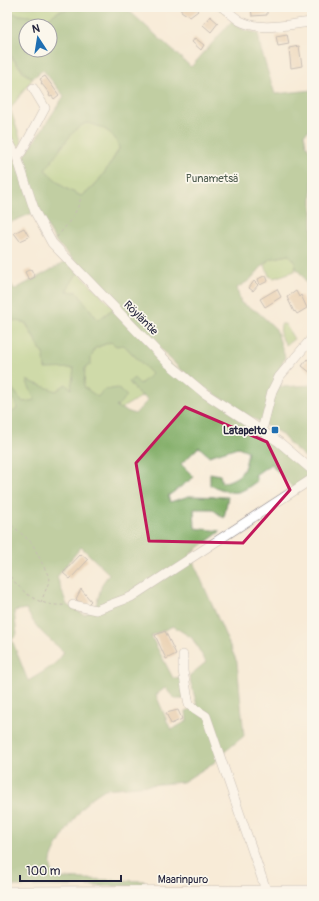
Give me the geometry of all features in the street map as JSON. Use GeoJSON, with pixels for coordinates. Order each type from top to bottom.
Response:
{"type":"FeatureCollection","features":[{"type":"Feature","properties":{"kind":"street"},"geometry":{"type":"LineString","coordinates":[[222,7],[239,20],[254,26],[264,27],[312,22]]}},
{"type":"Feature","properties":{"kind":"street"},"geometry":{"type":"LineString","coordinates":[[16,157],[22,151],[45,108],[34,88]]}},
{"type":"Feature","properties":{"kind":"street","name":"Röyläntie"},"geometry":{"type":"LineString","coordinates":[[7,138],[16,157],[35,212],[52,243],[168,363],[204,393],[262,430],[312,470]]}},
{"type":"Feature","properties":{"kind":"street"},"geometry":{"type":"LineString","coordinates":[[262,430],[272,391],[279,377],[312,338]]}},
{"type":"Feature","properties":{"kind":"street"},"geometry":{"type":"LineString","coordinates":[[73,605],[96,610],[131,596],[312,479]]}},
{"type":"Feature","properties":{"kind":"street"},"geometry":{"type":"LineString","coordinates":[[183,655],[183,671],[189,705],[206,716],[266,890]]}},
{"type":"Feature","properties":{"kind":"street","name":"Maarinpuro"},"geometry":{"type":"LineString","coordinates":[[7,891],[312,890]]}},
{"type":"Feature","properties":{"kind":"path"},"geometry":{"type":"LineString","coordinates":[[52,243],[70,221],[81,196]]}},
{"type":"Feature","properties":{"kind":"path"},"geometry":{"type":"LineString","coordinates":[[7,521],[32,543],[50,579],[41,602]]}},
{"type":"Feature","properties":{"kind":"path"},"geometry":{"type":"LineString","coordinates":[[7,572],[19,589],[41,602],[58,606],[73,605]]}},
{"type":"Feature","properties":{"kind":"highlighted area"},"geometry":{"type":"Polygon","coordinates":[[[185,407],[267,442],[290,490],[243,543],[149,541],[136,463],[185,407]]]}},
{"type":"Feature","properties":{"kind":"green space"},"geometry":{"type":"Polygon","coordinates":[[[7,7],[71,7],[71,9],[59,11],[48,18],[21,15],[7,10],[7,7]]]}},
{"type":"Feature","properties":{"kind":"green space","name":"Punametsä"},"geometry":{"type":"Polygon","coordinates":[[[71,7],[125,7],[191,67],[232,21],[244,30],[258,33],[261,50],[275,94],[312,90],[312,128],[304,134],[306,144],[312,155],[312,296],[304,278],[296,268],[295,261],[289,255],[269,259],[250,280],[237,288],[241,303],[258,312],[276,329],[285,357],[277,376],[281,387],[312,385],[312,463],[292,446],[280,433],[247,415],[204,387],[179,368],[57,243],[51,233],[37,203],[22,160],[64,96],[43,70],[33,78],[26,74],[7,51],[7,10],[21,15],[44,18],[18,18],[18,58],[58,58],[58,18],[48,18],[59,11],[71,9],[71,7]],[[86,123],[80,126],[69,137],[45,170],[65,188],[81,196],[98,182],[119,149],[118,144],[112,134],[96,125],[86,123]]]}},
{"type":"Feature","properties":{"kind":"green space"},"geometry":{"type":"Polygon","coordinates":[[[7,52],[25,74],[33,78],[10,109],[22,143],[17,148],[7,130],[7,52]]]}},
{"type":"Feature","properties":{"kind":"green space"},"geometry":{"type":"Polygon","coordinates":[[[86,123],[96,125],[112,134],[118,144],[119,149],[98,182],[81,196],[65,188],[45,170],[69,137],[80,126],[86,123]]]}},
{"type":"Feature","properties":{"kind":"green space"},"geometry":{"type":"Polygon","coordinates":[[[7,138],[35,212],[7,224],[7,138]]]}},
{"type":"Feature","properties":{"kind":"green space"},"geometry":{"type":"Polygon","coordinates":[[[289,255],[296,261],[295,271],[274,278],[269,276],[265,265],[269,259],[289,255]]]}},
{"type":"Feature","properties":{"kind":"green space"},"geometry":{"type":"Polygon","coordinates":[[[67,261],[78,272],[66,291],[77,292],[98,320],[114,308],[168,363],[312,470],[312,478],[295,490],[271,464],[255,475],[257,481],[250,486],[239,492],[230,492],[210,485],[210,473],[220,475],[222,483],[239,476],[246,464],[248,451],[238,447],[209,456],[199,447],[181,464],[194,477],[168,496],[170,502],[189,496],[228,497],[224,518],[212,509],[194,509],[195,528],[221,531],[190,554],[237,662],[244,736],[222,754],[215,762],[183,782],[105,789],[97,794],[89,800],[73,821],[56,848],[51,861],[52,871],[58,878],[145,881],[144,886],[7,886],[7,415],[17,409],[16,403],[7,395],[7,382],[23,402],[35,400],[26,380],[56,391],[66,384],[71,389],[74,368],[45,369],[44,356],[26,323],[7,319],[7,288],[12,285],[14,290],[67,261]],[[111,342],[95,348],[91,358],[91,364],[85,368],[84,387],[98,397],[103,390],[118,388],[127,396],[116,407],[135,414],[148,400],[137,392],[129,382],[134,378],[140,384],[152,374],[124,345],[116,346],[111,342]],[[81,547],[57,577],[67,605],[85,615],[96,605],[102,584],[109,574],[81,547]],[[26,609],[14,611],[17,634],[12,640],[28,681],[53,665],[64,652],[38,628],[26,609]],[[173,626],[151,636],[173,678],[182,679],[184,699],[175,699],[165,688],[156,695],[171,730],[187,721],[186,711],[197,705],[189,676],[206,662],[192,638],[173,626]]]}},
{"type":"Feature","properties":{"kind":"green space"},"geometry":{"type":"Polygon","coordinates":[[[78,272],[114,308],[98,320],[77,292],[66,291],[78,272]]]}},
{"type":"Feature","properties":{"kind":"green space"},"geometry":{"type":"Polygon","coordinates":[[[7,277],[14,290],[25,284],[11,297],[44,356],[95,348],[118,339],[162,384],[99,422],[66,384],[7,425],[7,277]]]}},
{"type":"Feature","properties":{"kind":"green space"},"geometry":{"type":"Polygon","coordinates":[[[281,324],[285,324],[294,339],[286,345],[280,335],[281,324]]]}},
{"type":"Feature","properties":{"kind":"building"},"geometry":{"type":"Polygon","coordinates":[[[181,7],[195,7],[198,11],[190,17],[181,11],[181,7]]]}},
{"type":"Feature","properties":{"kind":"building"},"geometry":{"type":"Polygon","coordinates":[[[251,7],[262,7],[262,10],[267,9],[267,15],[252,16],[251,7]]]}},
{"type":"Feature","properties":{"kind":"building"},"geometry":{"type":"Polygon","coordinates":[[[210,16],[218,23],[211,32],[203,25],[210,16]]]}},
{"type":"Feature","properties":{"kind":"building"},"geometry":{"type":"Polygon","coordinates":[[[287,34],[289,44],[278,46],[276,36],[287,34]]]}},
{"type":"Feature","properties":{"kind":"building"},"geometry":{"type":"Polygon","coordinates":[[[195,38],[204,45],[201,50],[192,42],[195,38]]]}},
{"type":"Feature","properties":{"kind":"building"},"geometry":{"type":"Polygon","coordinates":[[[299,46],[302,66],[291,68],[289,48],[299,46]]]}},
{"type":"Feature","properties":{"kind":"building"},"geometry":{"type":"Polygon","coordinates":[[[45,76],[59,95],[54,99],[52,96],[50,97],[50,94],[41,83],[42,82],[40,79],[45,76]]]}},
{"type":"Feature","properties":{"kind":"building"},"geometry":{"type":"Polygon","coordinates":[[[24,228],[29,237],[20,241],[14,233],[24,228]]]}},
{"type":"Feature","properties":{"kind":"building"},"geometry":{"type":"Polygon","coordinates":[[[31,269],[35,277],[29,280],[25,272],[31,269]]]}},
{"type":"Feature","properties":{"kind":"building"},"geometry":{"type":"Polygon","coordinates":[[[266,275],[268,281],[260,285],[258,279],[266,275]]]}},
{"type":"Feature","properties":{"kind":"building"},"geometry":{"type":"Polygon","coordinates":[[[254,281],[258,285],[253,291],[249,288],[254,281]]]}},
{"type":"Feature","properties":{"kind":"building"},"geometry":{"type":"Polygon","coordinates":[[[277,289],[281,297],[265,307],[260,299],[277,289]]]}},
{"type":"Feature","properties":{"kind":"building"},"geometry":{"type":"Polygon","coordinates":[[[296,291],[299,297],[301,295],[307,308],[297,314],[295,311],[294,312],[287,297],[296,291]]]}},
{"type":"Feature","properties":{"kind":"building"},"geometry":{"type":"Polygon","coordinates":[[[307,359],[312,363],[311,373],[302,366],[307,359]]]}},
{"type":"Feature","properties":{"kind":"building"},"geometry":{"type":"Polygon","coordinates":[[[81,554],[88,560],[70,579],[63,573],[81,554]]]}},
{"type":"Feature","properties":{"kind":"building"},"geometry":{"type":"Polygon","coordinates":[[[81,589],[91,601],[85,607],[76,599],[81,589]]]}},
{"type":"Feature","properties":{"kind":"building"},"geometry":{"type":"Polygon","coordinates":[[[165,631],[176,654],[166,659],[155,635],[165,631]]]}},
{"type":"Feature","properties":{"kind":"building"},"geometry":{"type":"Polygon","coordinates":[[[178,710],[182,719],[171,724],[166,713],[178,710]]]}},
{"type":"Feature","properties":{"kind":"place","name":"Latapelto"},"geometry":{"type":"Point","coordinates":[275,430]}}]}
